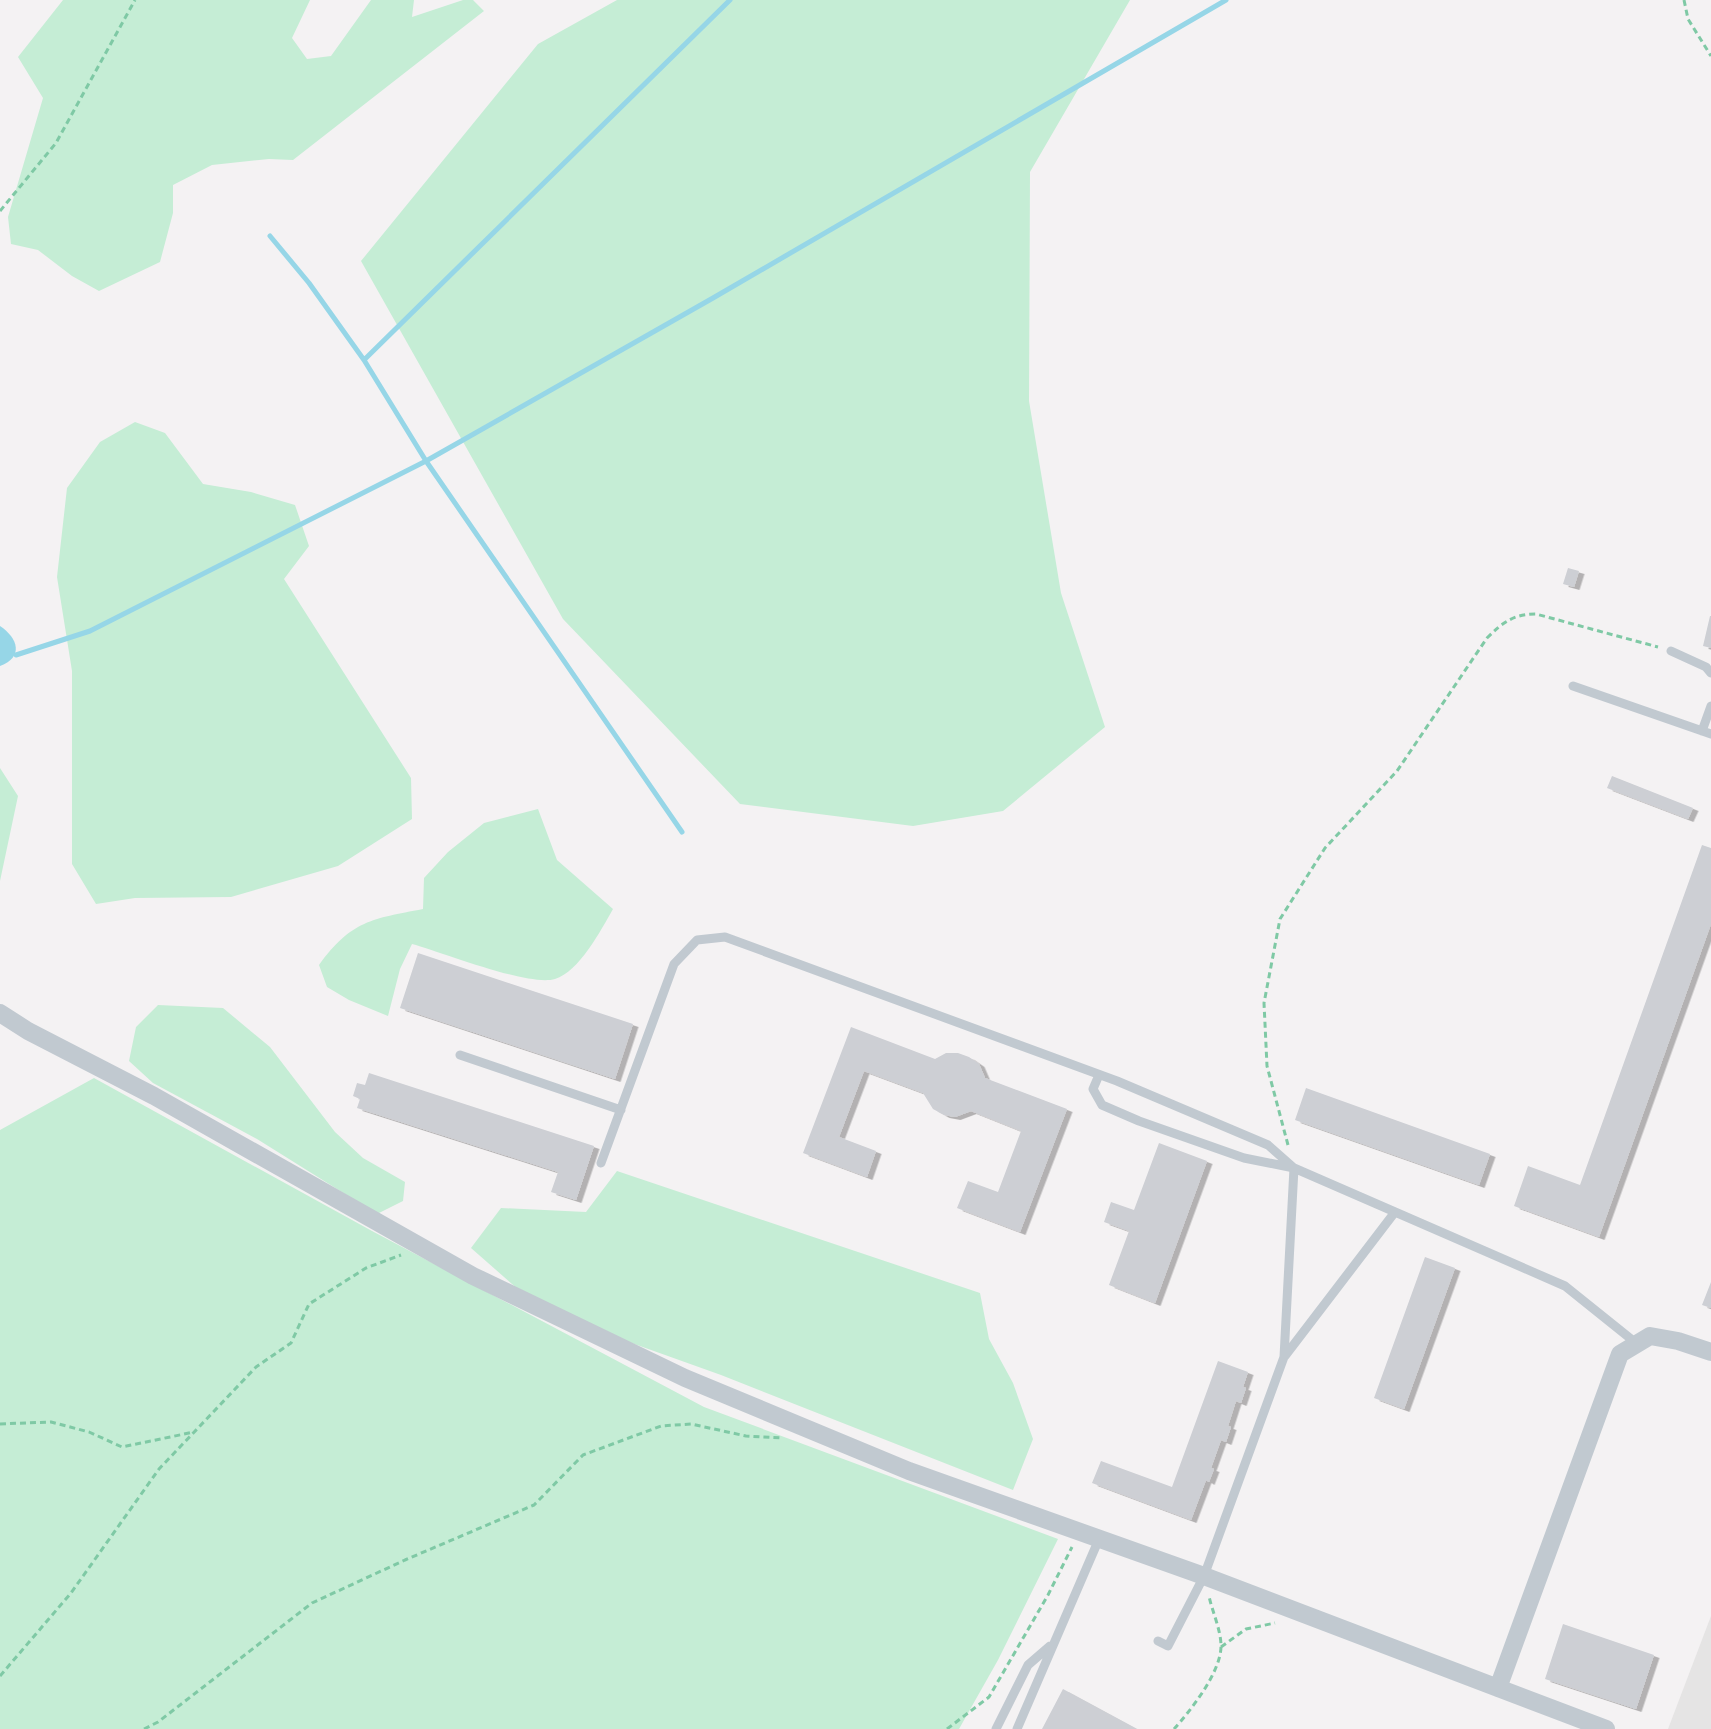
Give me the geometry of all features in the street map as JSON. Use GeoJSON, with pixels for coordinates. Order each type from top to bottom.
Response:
{"type":"FeatureCollection","features":[{"type":"Feature","properties":{"kind":"street"},"geometry":{"type":"LineString","coordinates":[[0,1013],[473,1276],[685,1378],[909,1471],[1204,1576],[1606,1729]]}},
{"type":"Feature","properties":{"kind":"street"},"geometry":{"type":"LineString","coordinates":[[1498,1688],[1620,1354],[1650,1336],[1711,1352]]}},
{"type":"Feature","properties":{"kind":"lane"},"geometry":{"type":"LineString","coordinates":[[1671,651],[1706,667],[1711,673]]}},
{"type":"Feature","properties":{"kind":"lane"},"geometry":{"type":"LineString","coordinates":[[1573,686],[1706,733],[1711,706]]}},
{"type":"Feature","properties":{"kind":"lane"},"geometry":{"type":"LineString","coordinates":[[601,1163],[674,964],[697,940],[725,937],[1099,1075],[1268,1145],[1294,1168]]}},
{"type":"Feature","properties":{"kind":"lane"},"geometry":{"type":"LineString","coordinates":[[460,1055],[621,1110]]}},
{"type":"Feature","properties":{"kind":"lane"},"geometry":{"type":"LineString","coordinates":[[1099,1075],[1093,1089],[1102,1105],[1244,1158],[1294,1168],[1565,1286],[1636,1343]]}},
{"type":"Feature","properties":{"kind":"lane"},"geometry":{"type":"LineString","coordinates":[[1158,1641],[1168,1646],[1204,1576],[1284,1357],[1294,1168]]}},
{"type":"Feature","properties":{"kind":"lane"},"geometry":{"type":"LineString","coordinates":[[1284,1357],[1395,1212]]}},
{"type":"Feature","properties":{"kind":"lane"},"geometry":{"type":"LineString","coordinates":[[1017,1729],[1099,1539]]}},
{"type":"Feature","properties":{"kind":"lane"},"geometry":{"type":"LineString","coordinates":[[996,1729],[1028,1665],[1054,1642]]}},
{"type":"Feature","properties":{"kind":"path"},"geometry":{"type":"LineString","coordinates":[[0,211],[56,143],[135,0]]}},
{"type":"Feature","properties":{"kind":"path"},"geometry":{"type":"LineString","coordinates":[[1684,0],[1688,19],[1711,56]]}},
{"type":"Feature","properties":{"kind":"path"},"geometry":{"type":"LineString","coordinates":[[1294,1168],[1267,1066],[1264,1003],[1280,919],[1325,848],[1397,771],[1487,638],[1502,623],[1519,614],[1536,614],[1671,651]]}},
{"type":"Feature","properties":{"kind":"path"},"geometry":{"type":"LineString","coordinates":[[0,1676],[71,1593],[159,1469],[256,1367],[291,1343],[309,1304],[366,1268],[422,1247]]}},
{"type":"Feature","properties":{"kind":"path"},"geometry":{"type":"LineString","coordinates":[[0,1424],[51,1422],[89,1432],[122,1447],[194,1432]]}},
{"type":"Feature","properties":{"kind":"path"},"geometry":{"type":"LineString","coordinates":[[144,1729],[158,1722],[312,1603],[534,1505],[583,1455],[661,1426],[691,1424],[746,1436],[780,1439],[801,1426]]}},
{"type":"Feature","properties":{"kind":"path"},"geometry":{"type":"LineString","coordinates":[[947,1729],[989,1697],[1048,1595],[1079,1532]]}},
{"type":"Feature","properties":{"kind":"path"},"geometry":{"type":"LineString","coordinates":[[1174,1729],[1196,1704],[1212,1675],[1221,1647],[1204,1576]]}},
{"type":"Feature","properties":{"kind":"path"},"geometry":{"type":"LineString","coordinates":[[1221,1647],[1246,1629],[1305,1614]]}},
{"type":"Feature","properties":{"kind":"shaded area"},"geometry":{"type":"Polygon","coordinates":[[[1711,1616],[1711,1729],[1668,1729],[1711,1616]]]}},
{"type":"Feature","properties":{"kind":"green space"},"geometry":{"type":"Polygon","coordinates":[[[63,0],[310,0],[292,38],[307,59],[331,56],[371,0],[414,0],[412,17],[463,0],[473,0],[484,11],[293,160],[269,159],[212,165],[173,185],[173,213],[160,262],[99,291],[72,276],[38,250],[11,244],[8,217],[43,98],[18,57],[63,0]]]}},
{"type":"Feature","properties":{"kind":"green space"},"geometry":{"type":"Polygon","coordinates":[[[617,0],[1130,0],[1030,172],[1029,401],[1061,593],[1105,727],[1003,811],[913,826],[740,804],[563,619],[361,261],[538,44],[617,0]]]}},
{"type":"Feature","properties":{"kind":"green space"},"geometry":{"type":"Polygon","coordinates":[[[135,422],[165,433],[203,484],[251,492],[295,505],[309,546],[284,579],[411,778],[412,819],[338,866],[231,897],[135,898],[96,904],[72,864],[72,671],[57,577],[67,488],[100,442],[135,422]]]}},
{"type":"Feature","properties":{"kind":"green space"},"geometry":{"type":"Polygon","coordinates":[[[0,768],[18,796],[0,881],[0,768]]]}},
{"type":"Feature","properties":{"kind":"green space"},"geometry":{"type":"Polygon","coordinates":[[[538,809],[557,860],[613,909],[581,959],[564,975],[542,980],[525,978],[412,944],[400,969],[388,1016],[327,987],[319,965],[342,939],[376,919],[423,909],[424,878],[448,852],[484,823],[538,809]]]}},
{"type":"Feature","properties":{"kind":"green space"},"geometry":{"type":"Polygon","coordinates":[[[158,1005],[223,1008],[270,1047],[335,1132],[363,1158],[405,1182],[403,1201],[377,1214],[257,1139],[153,1083],[129,1061],[136,1027],[158,1005]]]}},
{"type":"Feature","properties":{"kind":"green space"},"geometry":{"type":"Polygon","coordinates":[[[94,1078],[372,1231],[704,1407],[1058,1539],[998,1660],[959,1729],[0,1729],[0,1130],[94,1078]]]}},
{"type":"Feature","properties":{"kind":"green space"},"geometry":{"type":"Polygon","coordinates":[[[617,1171],[980,1293],[989,1339],[1013,1383],[1033,1439],[1013,1490],[721,1375],[612,1336],[520,1291],[471,1248],[501,1208],[586,1212],[617,1171]]]}},
{"type":"Feature","properties":{"kind":"water"},"geometry":{"type":"Polygon","coordinates":[[[0,626],[11,636],[16,647],[13,658],[0,666],[0,626]]]}},
{"type":"Feature","properties":{"kind":"building"},"geometry":{"type":"Polygon","coordinates":[[[1568,568],[1579,571],[1574,587],[1563,584],[1568,568]]]}},
{"type":"Feature","properties":{"kind":"building"},"geometry":{"type":"Polygon","coordinates":[[[1711,616],[1711,648],[1703,646],[1711,616]]]}},
{"type":"Feature","properties":{"kind":"building"},"geometry":{"type":"Polygon","coordinates":[[[1612,776],[1693,808],[1688,819],[1607,788],[1612,776]]]}},
{"type":"Feature","properties":{"kind":"building"},"geometry":{"type":"Polygon","coordinates":[[[1702,845],[1711,848],[1711,924],[1599,1237],[1514,1206],[1528,1166],[1580,1185],[1702,845]]]}},
{"type":"Feature","properties":{"kind":"building"},"geometry":{"type":"Polygon","coordinates":[[[418,953],[633,1024],[615,1079],[400,1008],[418,953]]]}},
{"type":"Feature","properties":{"kind":"building"},"geometry":{"type":"Polygon","coordinates":[[[851,1027],[935,1059],[946,1053],[969,1057],[979,1064],[985,1078],[1067,1109],[1020,1232],[957,1208],[968,1181],[998,1192],[1021,1131],[971,1111],[955,1117],[944,1115],[933,1109],[923,1093],[864,1071],[839,1137],[876,1151],[867,1177],[803,1153],[851,1027]]]}},
{"type":"Feature","properties":{"kind":"building"},"geometry":{"type":"Polygon","coordinates":[[[369,1073],[594,1146],[576,1200],[551,1192],[558,1172],[357,1108],[360,1099],[353,1096],[357,1083],[365,1085],[369,1073]]]}},
{"type":"Feature","properties":{"kind":"building"},"geometry":{"type":"Polygon","coordinates":[[[1306,1088],[1490,1154],[1479,1185],[1295,1120],[1306,1088]]]}},
{"type":"Feature","properties":{"kind":"building"},"geometry":{"type":"Polygon","coordinates":[[[1159,1143],[1207,1161],[1155,1303],[1109,1285],[1129,1231],[1104,1222],[1111,1202],[1134,1210],[1159,1143]]]}},
{"type":"Feature","properties":{"kind":"building"},"geometry":{"type":"Polygon","coordinates":[[[1425,1257],[1455,1268],[1404,1409],[1374,1398],[1425,1257]]]}},
{"type":"Feature","properties":{"kind":"building"},"geometry":{"type":"Polygon","coordinates":[[[1711,1282],[1711,1308],[1702,1305],[1711,1282]]]}},
{"type":"Feature","properties":{"kind":"building"},"geometry":{"type":"Polygon","coordinates":[[[1218,1361],[1248,1372],[1243,1387],[1246,1388],[1241,1403],[1236,1401],[1226,1442],[1221,1440],[1211,1468],[1214,1469],[1209,1482],[1206,1480],[1191,1520],[1092,1483],[1101,1461],[1172,1487],[1218,1361]]]}},
{"type":"Feature","properties":{"kind":"building"},"geometry":{"type":"Polygon","coordinates":[[[1563,1624],[1654,1655],[1636,1709],[1545,1679],[1563,1624]]]}},
{"type":"Feature","properties":{"kind":"building"},"geometry":{"type":"Polygon","coordinates":[[[1063,1689],[1137,1729],[1042,1729],[1063,1689]]]}},
{"type":"Feature","properties":{"kind":"waterway"},"geometry":{"type":"LineString","coordinates":[[364,360],[730,0]]}},
{"type":"Feature","properties":{"kind":"waterway"},"geometry":{"type":"LineString","coordinates":[[16,655],[90,631],[426,461],[1226,0]]}},
{"type":"Feature","properties":{"kind":"waterway"},"geometry":{"type":"LineString","coordinates":[[270,236],[309,283],[364,360],[426,461],[682,832]]}}]}
